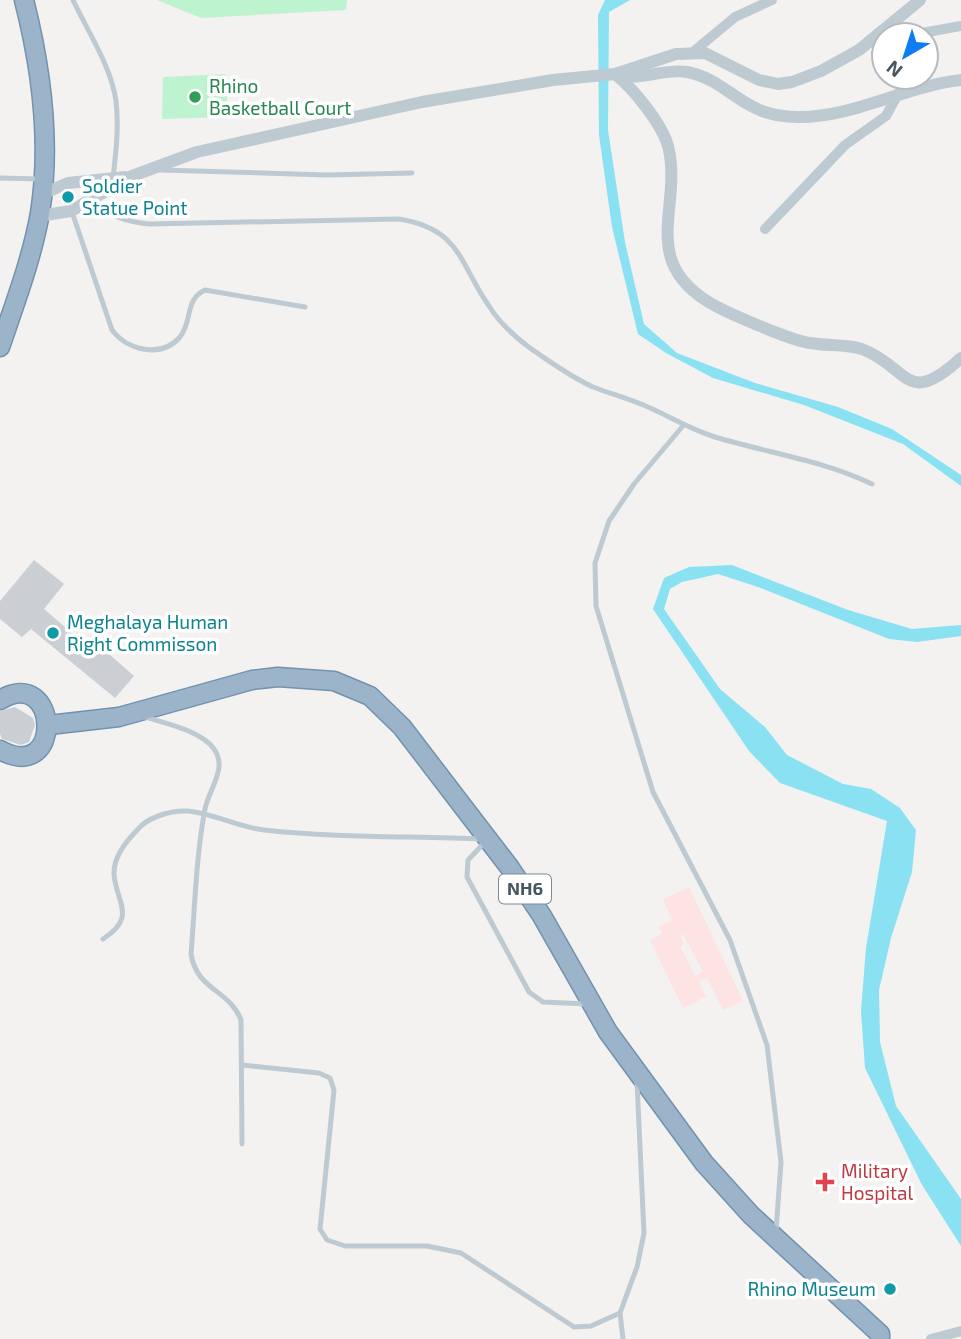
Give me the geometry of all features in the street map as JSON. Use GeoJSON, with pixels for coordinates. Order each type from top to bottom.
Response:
{"type":"FeatureCollection","features":[{"type":"Feature","properties":{"kind":"highway"},"geometry":{"type":"LineString","coordinates":[[0,346],[39,216],[43,186],[40,91],[24,0]]}},
{"type":"Feature","properties":{"kind":"highway","name":"NH6"},"geometry":{"type":"LineString","coordinates":[[49,725],[134,713],[252,680],[278,677],[304,677],[353,687],[378,702],[402,727],[488,839],[542,916],[590,1004],[636,1072],[720,1182],[882,1337]]}},
{"type":"Feature","properties":{"kind":"highway"},"geometry":{"type":"LineString","coordinates":[[1,696],[30,696],[44,708],[49,725],[47,735],[36,750],[18,756],[3,756]]}},
{"type":"Feature","properties":{"kind":"street"},"geometry":{"type":"LineString","coordinates":[[39,216],[71,211],[132,176],[197,152],[272,133],[422,102],[553,80],[615,74],[693,52],[735,17],[772,0]]}},
{"type":"Feature","properties":{"kind":"street"},"geometry":{"type":"LineString","coordinates":[[897,21],[920,0]]}},
{"type":"Feature","properties":{"kind":"street"},"geometry":{"type":"LineString","coordinates":[[940,30],[961,26]]}},
{"type":"Feature","properties":{"kind":"street"},"geometry":{"type":"LineString","coordinates":[[693,52],[716,57],[759,80],[778,84],[821,71],[870,43]]}},
{"type":"Feature","properties":{"kind":"street"},"geometry":{"type":"LineString","coordinates":[[615,74],[634,78],[688,72],[710,82],[755,111],[800,118],[837,112],[899,92],[961,80]]}},
{"type":"Feature","properties":{"kind":"street"},"geometry":{"type":"LineString","coordinates":[[615,74],[640,101],[667,143],[670,172],[667,251],[685,282],[704,299],[797,340],[866,351],[906,380],[917,383],[945,373],[961,358]]}},
{"type":"Feature","properties":{"kind":"street"},"geometry":{"type":"LineString","coordinates":[[765,229],[845,145],[886,116],[899,92]]}},
{"type":"Feature","properties":{"kind":"street"},"geometry":{"type":"LineString","coordinates":[[43,186],[132,176]]}},
{"type":"Feature","properties":{"kind":"street"},"geometry":{"type":"LineString","coordinates":[[930,1339],[961,1331]]}},
{"type":"Feature","properties":{"kind":"lane"},"geometry":{"type":"LineString","coordinates":[[73,0],[103,62],[116,99],[118,134],[113,178]]}},
{"type":"Feature","properties":{"kind":"lane"},"geometry":{"type":"LineString","coordinates":[[151,169],[327,175],[412,173]]}},
{"type":"Feature","properties":{"kind":"lane"},"geometry":{"type":"LineString","coordinates":[[0,178],[43,186]]}},
{"type":"Feature","properties":{"kind":"lane"},"geometry":{"type":"LineString","coordinates":[[90,199],[109,214],[130,223],[399,219],[420,222],[454,247],[488,305],[527,346],[592,386],[651,408],[682,426],[837,468],[872,484]]}},
{"type":"Feature","properties":{"kind":"lane"},"geometry":{"type":"LineString","coordinates":[[71,211],[90,260],[106,314],[120,340],[132,347],[159,348],[179,337],[186,326],[197,294],[215,290],[305,307]]}},
{"type":"Feature","properties":{"kind":"lane"},"geometry":{"type":"LineString","coordinates":[[682,426],[634,484],[609,521],[594,563],[596,606],[653,792],[730,940],[766,1045],[781,1162],[775,1237]]}},
{"type":"Feature","properties":{"kind":"lane"},"geometry":{"type":"LineString","coordinates":[[134,713],[198,737],[212,746],[219,757],[219,771],[205,813],[191,954],[194,967],[204,983],[237,1010],[241,1020],[243,1144]]}},
{"type":"Feature","properties":{"kind":"lane"},"geometry":{"type":"LineString","coordinates":[[103,939],[113,932],[122,920],[124,907],[114,875],[116,862],[126,842],[146,822],[163,814],[184,810],[205,813],[226,823],[276,831],[488,839]]}},
{"type":"Feature","properties":{"kind":"lane"},"geometry":{"type":"LineString","coordinates":[[488,839],[468,860],[467,877],[529,992],[543,1002],[590,1004]]}},
{"type":"Feature","properties":{"kind":"lane"},"geometry":{"type":"LineString","coordinates":[[242,1065],[319,1073],[332,1082],[334,1090],[320,1229],[327,1240],[345,1245],[427,1246],[461,1252],[574,1327],[591,1326],[620,1313]]}},
{"type":"Feature","properties":{"kind":"lane"},"geometry":{"type":"LineString","coordinates":[[623,1339],[620,1313],[637,1267],[644,1233],[636,1072]]}},
{"type":"Feature","properties":{"kind":"shaded area"},"geometry":{"type":"Polygon","coordinates":[[[689,887],[743,1001],[723,1010],[707,978],[699,982],[706,997],[683,1008],[650,940],[663,934],[659,927],[672,920],[663,899],[689,887]],[[683,934],[680,936],[684,943],[680,946],[695,976],[703,971],[683,934]]]}},
{"type":"Feature","properties":{"kind":"green space"},"geometry":{"type":"Polygon","coordinates":[[[157,0],[347,0],[346,10],[201,18],[157,0]]]}},
{"type":"Feature","properties":{"kind":"green space","name":"Rhino Basketball Court"},"geometry":{"type":"Polygon","coordinates":[[[226,74],[228,117],[162,119],[163,77],[226,74]]]}},
{"type":"Feature","properties":{"kind":"water"},"geometry":{"type":"Polygon","coordinates":[[[605,0],[630,0],[609,12],[608,130],[625,242],[644,324],[677,353],[755,383],[838,407],[892,429],[961,475],[961,486],[903,444],[804,405],[713,378],[666,353],[638,334],[612,227],[599,135],[598,15],[605,0]]]}},
{"type":"Feature","properties":{"kind":"water"},"geometry":{"type":"Polygon","coordinates":[[[732,565],[848,610],[912,629],[961,625],[961,636],[917,642],[889,639],[761,588],[718,574],[682,582],[670,589],[664,609],[720,689],[765,727],[787,755],[843,784],[871,789],[900,808],[916,830],[912,872],[891,938],[879,990],[880,1042],[896,1106],[961,1199],[961,1246],[922,1185],[865,1068],[861,1011],[866,948],[887,821],[780,783],[749,751],[653,609],[664,578],[689,567],[732,565]]]}},
{"type":"Feature","properties":{"kind":"building","name":"Meghalaya Human Right Commisson"},"geometry":{"type":"Polygon","coordinates":[[[34,560],[64,584],[44,609],[87,646],[93,640],[134,676],[115,698],[31,629],[22,637],[0,619],[0,601],[34,560]]]}},
{"type":"Feature","properties":{"kind":"building"},"geometry":{"type":"Polygon","coordinates":[[[15,707],[33,718],[35,725],[29,742],[21,745],[2,739],[0,734],[0,711],[15,707]]]}},
{"type":"Feature","properties":{"kind":"place","name":"Rhino Basketball Court"},"geometry":{"type":"Point","coordinates":[195,97]}},
{"type":"Feature","properties":{"kind":"place","name":"Soldier Statue Point"},"geometry":{"type":"Point","coordinates":[68,197]}},
{"type":"Feature","properties":{"kind":"place","name":"Meghalaya Human Right Commisson"},"geometry":{"type":"Point","coordinates":[53,633]}},
{"type":"Feature","properties":{"kind":"place","name":"Military Hospital"},"geometry":{"type":"Point","coordinates":[825,1182]}},
{"type":"Feature","properties":{"kind":"place","name":"Rhino Museum"},"geometry":{"type":"Point","coordinates":[890,1289]}}]}
